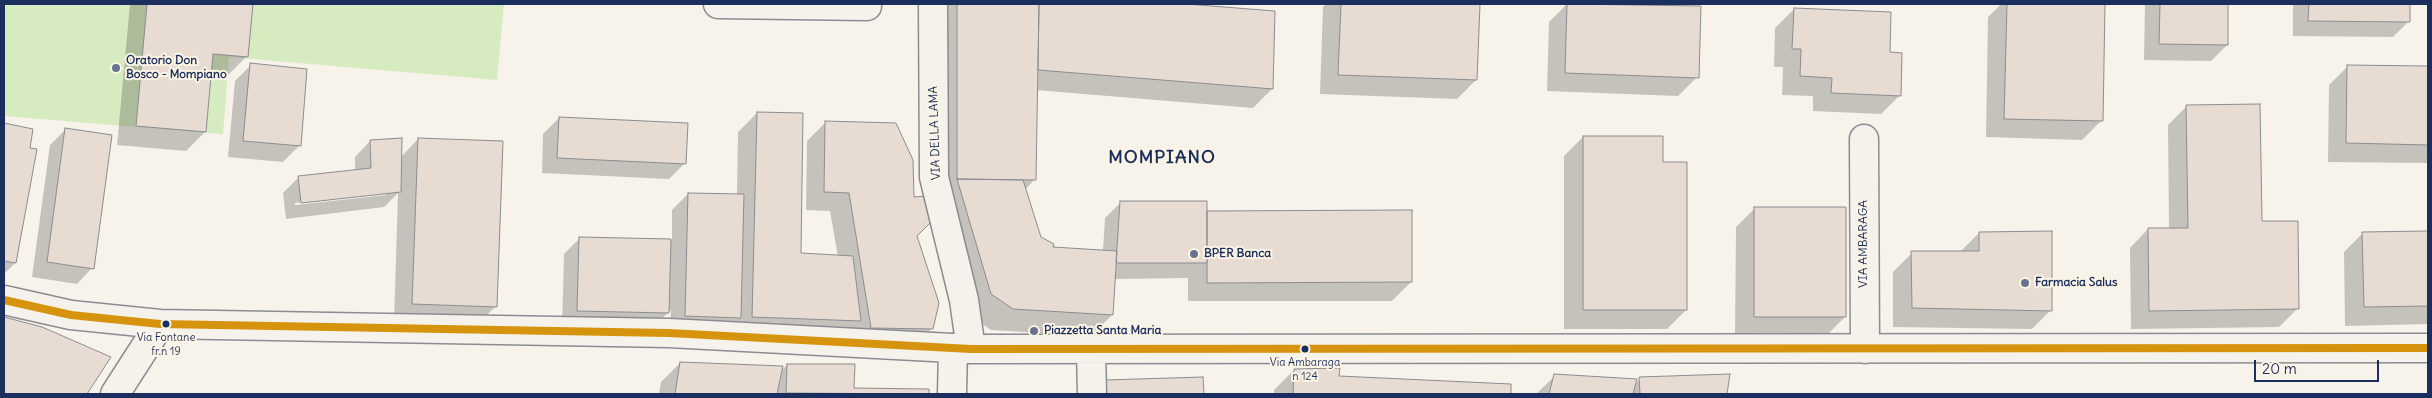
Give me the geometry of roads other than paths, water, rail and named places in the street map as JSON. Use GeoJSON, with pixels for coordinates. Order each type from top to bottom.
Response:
{"type":"FeatureCollection","features":[{"type":"Feature","properties":{"kind":"street"},"geometry":{"type":"LineString","coordinates":[[718,4],[867,6],[867,4]]}},
{"type":"Feature","properties":{"kind":"street","name":"VIA DELLA LAMA"},"geometry":{"type":"LineString","coordinates":[[933,4],[934,177],[964,300],[962,348],[952,394]]}},
{"type":"Feature","properties":{"kind":"street","name":"VIA AMBARAGA"},"geometry":{"type":"LineString","coordinates":[[1864,139],[1865,349]]}},
{"type":"Feature","properties":{"kind":"street"},"geometry":{"type":"LineString","coordinates":[[4,300],[71,315],[160,324],[669,333],[962,348],[1091,350],[2428,348]]}},
{"type":"Feature","properties":{"kind":"street"},"geometry":{"type":"LineString","coordinates":[[115,394],[160,324]]}},
{"type":"Feature","properties":{"kind":"street"},"geometry":{"type":"LineString","coordinates":[[1091,350],[1092,394]]}},
{"type":"Feature","properties":{"kind":"place","name":"Oratorio Don Bosco - Mompiano"},"geometry":{"type":"Point","coordinates":[116,68]}},
{"type":"Feature","properties":{"kind":"place","name":"BPER Banca"},"geometry":{"type":"Point","coordinates":[1194,254]}},
{"type":"Feature","properties":{"kind":"place","name":"Farmacia Salus"},"geometry":{"type":"Point","coordinates":[2025,283]}},
{"type":"Feature","properties":{"kind":"place","name":"Via Fontane fr.n 19"},"geometry":{"type":"Point","coordinates":[166,324]}},
{"type":"Feature","properties":{"kind":"place","name":"Piazzetta Santa Maria"},"geometry":{"type":"Point","coordinates":[1034,331]}},
{"type":"Feature","properties":{"kind":"place","name":"Via Ambaraga n 124"},"geometry":{"type":"Point","coordinates":[1305,349]}},
{"type":"Feature","properties":{"kind":"district","name":"MOMPIANO"},"geometry":{"type":"Point","coordinates":[1162,158]}}]}
